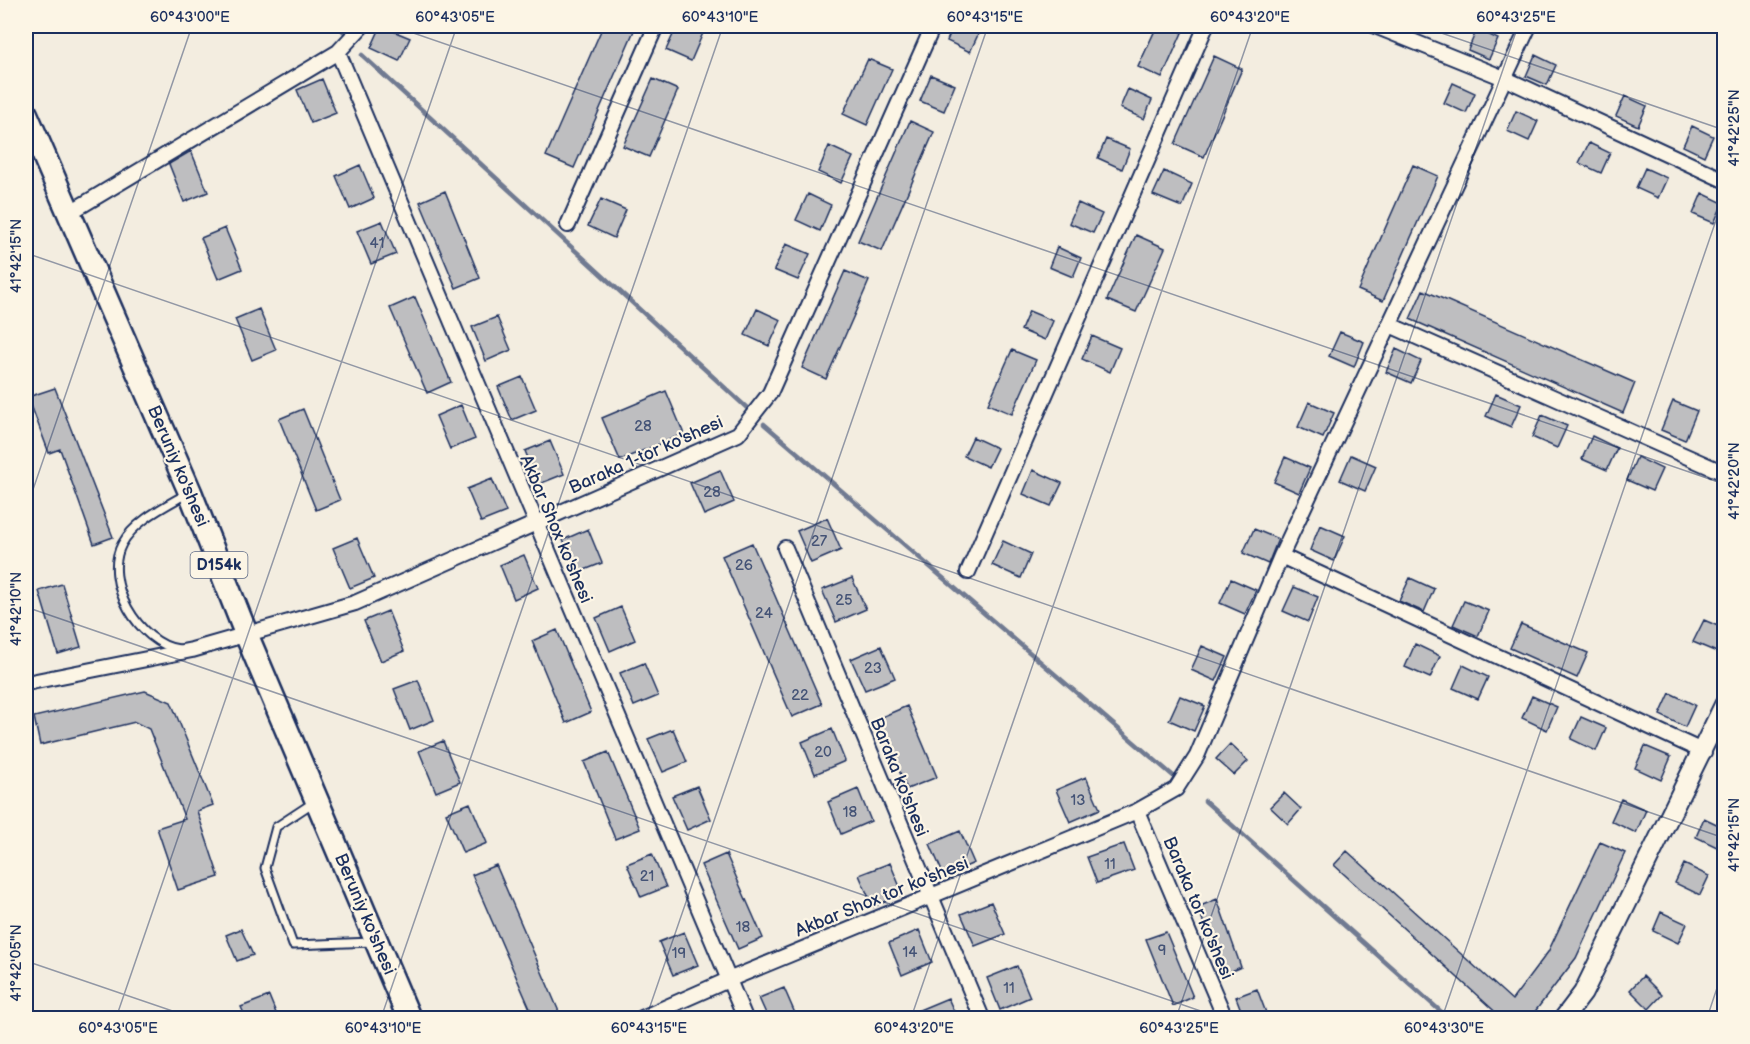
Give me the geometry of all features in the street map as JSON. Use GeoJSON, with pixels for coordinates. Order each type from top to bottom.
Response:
{"type":"FeatureCollection","features":[{"type":"Feature","properties":{"kind":"main road","name":"Beruniy ko'shesi"},"geometry":{"type":"LineString","coordinates":[[26,114],[190,492],[247,636],[409,1018]]}},
{"type":"Feature","properties":{"kind":"street"},"geometry":{"type":"LineString","coordinates":[[69,213],[338,52],[362,26]]}},
{"type":"Feature","properties":{"kind":"street"},"geometry":{"type":"LineString","coordinates":[[568,225],[656,26]]}},
{"type":"Feature","properties":{"kind":"street","name":"Baraka 1-tor ko'shesi"},"geometry":{"type":"LineString","coordinates":[[26,683],[192,650],[355,603],[738,434],[770,393],[933,26]]}},
{"type":"Feature","properties":{"kind":"street"},"geometry":{"type":"LineString","coordinates":[[968,572],[1206,26]]}},
{"type":"Feature","properties":{"kind":"street"},"geometry":{"type":"LineString","coordinates":[[1375,26],[1504,78],[1725,180]]}},
{"type":"Feature","properties":{"kind":"street","name":"Akbar Shox tor ko'shesi"},"geometry":{"type":"LineString","coordinates":[[642,1018],[728,980],[1137,812],[1176,789],[1197,756],[1281,556],[1529,26]]}},
{"type":"Feature","properties":{"kind":"street","name":"Akbar Shox ko'shesi"},"geometry":{"type":"LineString","coordinates":[[338,52],[534,524],[745,1018]]}},
{"type":"Feature","properties":{"kind":"street"},"geometry":{"type":"LineString","coordinates":[[1390,326],[1725,473]]}},
{"type":"Feature","properties":{"kind":"street","name":"Baraka ko'shesi"},"geometry":{"type":"LineString","coordinates":[[785,548],[929,897],[982,1018]]}},
{"type":"Feature","properties":{"kind":"street"},"geometry":{"type":"LineString","coordinates":[[1281,556],[1704,752]]}},
{"type":"Feature","properties":{"kind":"street"},"geometry":{"type":"LineString","coordinates":[[1564,1018],[1583,993],[1704,752],[1725,705]]}},
{"type":"Feature","properties":{"kind":"street","name":"Baraka tor ko'shesi"},"geometry":{"type":"LineString","coordinates":[[1137,812],[1225,1018]]}},
{"type":"Feature","properties":{"kind":"lane"},"geometry":{"type":"LineString","coordinates":[[190,492],[147,518],[129,534],[119,552],[116,574],[135,621],[151,637],[171,648],[192,650]]}},
{"type":"Feature","properties":{"kind":"lane"},"geometry":{"type":"LineString","coordinates":[[317,799],[276,828],[265,868],[293,945],[376,942]]}},
{"type":"Feature","properties":{"kind":"building"},"geometry":{"type":"Polygon","coordinates":[[[381,26],[410,38],[399,61],[371,48],[381,26]]]}},
{"type":"Feature","properties":{"kind":"building"},"geometry":{"type":"Polygon","coordinates":[[[603,26],[636,26],[574,168],[546,156],[603,26]]]}},
{"type":"Feature","properties":{"kind":"building"},"geometry":{"type":"Polygon","coordinates":[[[677,26],[685,26],[703,33],[691,61],[666,50],[677,26]]]}},
{"type":"Feature","properties":{"kind":"building"},"geometry":{"type":"Polygon","coordinates":[[[953,26],[982,26],[970,52],[947,41],[953,26]]]}},
{"type":"Feature","properties":{"kind":"building"},"geometry":{"type":"Polygon","coordinates":[[[1157,26],[1185,26],[1162,78],[1138,67],[1157,26]]]}},
{"type":"Feature","properties":{"kind":"building"},"geometry":{"type":"Polygon","coordinates":[[[1477,29],[1498,39],[1489,59],[1468,50],[1477,29]]]}},
{"type":"Feature","properties":{"kind":"building"},"geometry":{"type":"Polygon","coordinates":[[[1535,55],[1556,65],[1547,85],[1526,76],[1535,55]]]}},
{"type":"Feature","properties":{"kind":"building"},"geometry":{"type":"Polygon","coordinates":[[[1214,56],[1242,69],[1204,157],[1175,144],[1214,56]]]}},
{"type":"Feature","properties":{"kind":"building"},"geometry":{"type":"Polygon","coordinates":[[[868,59],[892,69],[867,125],[843,114],[868,59]]]}},
{"type":"Feature","properties":{"kind":"building"},"geometry":{"type":"Polygon","coordinates":[[[931,75],[955,85],[944,111],[920,101],[931,75]]]}},
{"type":"Feature","properties":{"kind":"building"},"geometry":{"type":"Polygon","coordinates":[[[322,79],[336,113],[311,123],[297,90],[322,79]]]}},
{"type":"Feature","properties":{"kind":"building"},"geometry":{"type":"Polygon","coordinates":[[[653,79],[678,90],[649,157],[623,146],[653,79]]]}},
{"type":"Feature","properties":{"kind":"building"},"geometry":{"type":"Polygon","coordinates":[[[1453,83],[1475,93],[1466,113],[1444,103],[1453,83]]]}},
{"type":"Feature","properties":{"kind":"building"},"geometry":{"type":"Polygon","coordinates":[[[1128,89],[1152,100],[1144,119],[1120,108],[1128,89]]]}},
{"type":"Feature","properties":{"kind":"building"},"geometry":{"type":"Polygon","coordinates":[[[1625,96],[1647,106],[1638,126],[1616,116],[1625,96]]]}},
{"type":"Feature","properties":{"kind":"building"},"geometry":{"type":"Polygon","coordinates":[[[1516,111],[1538,121],[1529,141],[1507,131],[1516,111]]]}},
{"type":"Feature","properties":{"kind":"building"},"geometry":{"type":"Polygon","coordinates":[[[910,121],[934,132],[882,251],[858,241],[910,121]]]}},
{"type":"Feature","properties":{"kind":"building"},"geometry":{"type":"Polygon","coordinates":[[[1692,126],[1713,136],[1704,156],[1683,146],[1692,126]]]}},
{"type":"Feature","properties":{"kind":"building"},"geometry":{"type":"Polygon","coordinates":[[[1106,139],[1130,149],[1122,169],[1098,158],[1106,139]]]}},
{"type":"Feature","properties":{"kind":"building"},"geometry":{"type":"Polygon","coordinates":[[[1589,143],[1610,153],[1601,173],[1579,163],[1589,143]]]}},
{"type":"Feature","properties":{"kind":"building"},"geometry":{"type":"Polygon","coordinates":[[[829,146],[853,157],[841,183],[818,172],[829,146]]]}},
{"type":"Feature","properties":{"kind":"building"},"geometry":{"type":"Polygon","coordinates":[[[191,151],[208,192],[184,202],[169,164],[191,151]]]}},
{"type":"Feature","properties":{"kind":"building"},"geometry":{"type":"Polygon","coordinates":[[[360,165],[374,198],[350,209],[336,176],[360,165]]]}},
{"type":"Feature","properties":{"kind":"building"},"geometry":{"type":"Polygon","coordinates":[[[1413,165],[1438,176],[1383,301],[1358,290],[1413,165]]]}},
{"type":"Feature","properties":{"kind":"building"},"geometry":{"type":"Polygon","coordinates":[[[1645,168],[1667,178],[1658,198],[1636,188],[1645,168]]]}},
{"type":"Feature","properties":{"kind":"building"},"geometry":{"type":"Polygon","coordinates":[[[1164,171],[1192,184],[1182,207],[1153,195],[1164,171]]]}},
{"type":"Feature","properties":{"kind":"building"},"geometry":{"type":"Polygon","coordinates":[[[445,191],[480,278],[456,288],[420,202],[445,191]]]}},
{"type":"Feature","properties":{"kind":"building"},"geometry":{"type":"Polygon","coordinates":[[[1702,193],[1723,203],[1714,223],[1693,214],[1702,193]]]}},
{"type":"Feature","properties":{"kind":"building"},"geometry":{"type":"Polygon","coordinates":[[[808,194],[831,205],[820,231],[796,220],[808,194]]]}},
{"type":"Feature","properties":{"kind":"building"},"geometry":{"type":"Polygon","coordinates":[[[601,199],[626,210],[614,238],[588,226],[601,199]]]}},
{"type":"Feature","properties":{"kind":"building"},"geometry":{"type":"Polygon","coordinates":[[[1078,203],[1102,214],[1093,233],[1069,223],[1078,203]]]}},
{"type":"Feature","properties":{"kind":"building"},"geometry":{"type":"Polygon","coordinates":[[[382,221],[396,254],[371,264],[357,231],[382,221]]]}},
{"type":"Feature","properties":{"kind":"building"},"geometry":{"type":"Polygon","coordinates":[[[225,228],[242,269],[218,279],[201,238],[225,228]]]}},
{"type":"Feature","properties":{"kind":"building"},"geometry":{"type":"Polygon","coordinates":[[[1136,235],[1165,248],[1136,312],[1107,300],[1136,235]]]}},
{"type":"Feature","properties":{"kind":"building"},"geometry":{"type":"Polygon","coordinates":[[[786,244],[810,254],[798,280],[774,270],[786,244]]]}},
{"type":"Feature","properties":{"kind":"building"},"geometry":{"type":"Polygon","coordinates":[[[1057,247],[1081,258],[1073,277],[1049,267],[1057,247]]]}},
{"type":"Feature","properties":{"kind":"building"},"geometry":{"type":"Polygon","coordinates":[[[845,271],[869,281],[826,379],[802,368],[845,271]]]}},
{"type":"Feature","properties":{"kind":"building"},"geometry":{"type":"Polygon","coordinates":[[[1423,290],[1635,383],[1623,413],[1410,319],[1423,290]]]}},
{"type":"Feature","properties":{"kind":"building"},"geometry":{"type":"Polygon","coordinates":[[[415,297],[451,382],[427,393],[390,308],[415,297]]]}},
{"type":"Feature","properties":{"kind":"building"},"geometry":{"type":"Polygon","coordinates":[[[259,309],[276,350],[252,360],[235,319],[259,309]]]}},
{"type":"Feature","properties":{"kind":"building"},"geometry":{"type":"Polygon","coordinates":[[[757,309],[781,320],[769,346],[745,335],[757,309]]]}},
{"type":"Feature","properties":{"kind":"building"},"geometry":{"type":"Polygon","coordinates":[[[1029,311],[1053,321],[1045,340],[1021,330],[1029,311]]]}},
{"type":"Feature","properties":{"kind":"building"},"geometry":{"type":"Polygon","coordinates":[[[497,317],[511,350],[486,361],[472,327],[497,317]]]}},
{"type":"Feature","properties":{"kind":"building"},"geometry":{"type":"Polygon","coordinates":[[[1340,332],[1364,342],[1354,367],[1329,356],[1340,332]]]}},
{"type":"Feature","properties":{"kind":"building"},"geometry":{"type":"Polygon","coordinates":[[[1092,336],[1120,348],[1110,372],[1082,359],[1092,336]]]}},
{"type":"Feature","properties":{"kind":"building"},"geometry":{"type":"Polygon","coordinates":[[[1396,349],[1421,361],[1411,383],[1386,372],[1396,349]]]}},
{"type":"Feature","properties":{"kind":"building"},"geometry":{"type":"Polygon","coordinates":[[[1012,350],[1036,360],[1012,414],[988,404],[1012,350]]]}},
{"type":"Feature","properties":{"kind":"building"},"geometry":{"type":"Polygon","coordinates":[[[522,377],[536,410],[512,420],[498,387],[522,377]]]}},
{"type":"Feature","properties":{"kind":"building"},"geometry":{"type":"Polygon","coordinates":[[[55,388],[113,537],[94,544],[60,449],[49,453],[28,397],[55,388]]]}},
{"type":"Feature","properties":{"kind":"building"},"geometry":{"type":"Polygon","coordinates":[[[666,391],[684,434],[620,460],[602,418],[666,391]]]}},
{"type":"Feature","properties":{"kind":"building"},"geometry":{"type":"Polygon","coordinates":[[[1496,394],[1521,405],[1511,427],[1486,416],[1496,394]]]}},
{"type":"Feature","properties":{"kind":"building"},"geometry":{"type":"Polygon","coordinates":[[[1673,401],[1697,411],[1685,440],[1661,430],[1673,401]]]}},
{"type":"Feature","properties":{"kind":"building"},"geometry":{"type":"Polygon","coordinates":[[[1309,402],[1334,413],[1323,438],[1298,427],[1309,402]]]}},
{"type":"Feature","properties":{"kind":"building"},"geometry":{"type":"Polygon","coordinates":[[[461,405],[475,439],[450,449],[436,416],[461,405]]]}},
{"type":"Feature","properties":{"kind":"building"},"geometry":{"type":"Polygon","coordinates":[[[303,409],[340,500],[316,510],[279,419],[303,409]]]}},
{"type":"Feature","properties":{"kind":"building"},"geometry":{"type":"Polygon","coordinates":[[[1542,415],[1567,426],[1557,448],[1532,437],[1542,415]]]}},
{"type":"Feature","properties":{"kind":"building"},"geometry":{"type":"Polygon","coordinates":[[[1592,436],[1617,448],[1607,470],[1582,459],[1592,436]]]}},
{"type":"Feature","properties":{"kind":"building"},"geometry":{"type":"Polygon","coordinates":[[[973,437],[997,448],[988,467],[964,456],[973,437]]]}},
{"type":"Feature","properties":{"kind":"building"},"geometry":{"type":"Polygon","coordinates":[[[550,441],[564,474],[539,484],[525,451],[550,441]]]}},
{"type":"Feature","properties":{"kind":"building"},"geometry":{"type":"Polygon","coordinates":[[[1351,455],[1376,466],[1365,491],[1340,480],[1351,455]]]}},
{"type":"Feature","properties":{"kind":"building"},"geometry":{"type":"Polygon","coordinates":[[[1285,457],[1310,468],[1299,493],[1274,482],[1285,457]]]}},
{"type":"Feature","properties":{"kind":"building"},"geometry":{"type":"Polygon","coordinates":[[[1637,457],[1662,469],[1652,491],[1627,480],[1637,457]]]}},
{"type":"Feature","properties":{"kind":"building"},"geometry":{"type":"Polygon","coordinates":[[[720,470],[734,502],[704,515],[690,483],[720,470]]]}},
{"type":"Feature","properties":{"kind":"building"},"geometry":{"type":"Polygon","coordinates":[[[1033,470],[1062,483],[1051,506],[1023,494],[1033,470]]]}},
{"type":"Feature","properties":{"kind":"building"},"geometry":{"type":"Polygon","coordinates":[[[492,479],[506,512],[481,522],[467,489],[492,479]]]}},
{"type":"Feature","properties":{"kind":"building"},"geometry":{"type":"Polygon","coordinates":[[[827,518],[841,550],[811,563],[797,531],[827,518]]]}},
{"type":"Feature","properties":{"kind":"building"},"geometry":{"type":"Polygon","coordinates":[[[1320,525],[1345,536],[1334,561],[1310,550],[1320,525]]]}},
{"type":"Feature","properties":{"kind":"building"},"geometry":{"type":"Polygon","coordinates":[[[588,529],[602,563],[577,573],[563,540],[588,529]]]}},
{"type":"Feature","properties":{"kind":"building"},"geometry":{"type":"Polygon","coordinates":[[[1254,529],[1278,539],[1268,564],[1243,553],[1254,529]]]}},
{"type":"Feature","properties":{"kind":"building"},"geometry":{"type":"Polygon","coordinates":[[[357,538],[374,578],[350,588],[333,548],[357,538]]]}},
{"type":"Feature","properties":{"kind":"building"},"geometry":{"type":"Polygon","coordinates":[[[1003,541],[1031,554],[1021,578],[992,565],[1003,541]]]}},
{"type":"Feature","properties":{"kind":"building"},"geometry":{"type":"Polygon","coordinates":[[[752,543],[822,704],[792,717],[722,556],[752,543]]]}},
{"type":"Feature","properties":{"kind":"building"},"geometry":{"type":"Polygon","coordinates":[[[524,555],[538,588],[514,599],[500,565],[524,555]]]}},
{"type":"Feature","properties":{"kind":"building"},"geometry":{"type":"Polygon","coordinates":[[[852,578],[866,609],[836,622],[822,590],[852,578]]]}},
{"type":"Feature","properties":{"kind":"building"},"geometry":{"type":"Polygon","coordinates":[[[1410,578],[1434,589],[1424,612],[1399,601],[1410,578]]]}},
{"type":"Feature","properties":{"kind":"building"},"geometry":{"type":"Polygon","coordinates":[[[1231,579],[1256,590],[1245,614],[1220,603],[1231,579]]]}},
{"type":"Feature","properties":{"kind":"building"},"geometry":{"type":"Polygon","coordinates":[[[62,584],[81,647],[58,654],[39,591],[62,584]]]}},
{"type":"Feature","properties":{"kind":"building"},"geometry":{"type":"Polygon","coordinates":[[[1294,587],[1318,597],[1308,622],[1283,611],[1294,587]]]}},
{"type":"Feature","properties":{"kind":"building"},"geometry":{"type":"Polygon","coordinates":[[[1464,601],[1489,611],[1478,636],[1453,625],[1464,601]]]}},
{"type":"Feature","properties":{"kind":"building"},"geometry":{"type":"Polygon","coordinates":[[[621,607],[635,640],[610,651],[596,618],[621,607]]]}},
{"type":"Feature","properties":{"kind":"building"},"geometry":{"type":"Polygon","coordinates":[[[388,611],[404,651],[381,661],[364,621],[388,611]]]}},
{"type":"Feature","properties":{"kind":"building"},"geometry":{"type":"Polygon","coordinates":[[[1704,620],[1725,629],[1725,641],[1719,653],[1693,642],[1704,620]]]}},
{"type":"Feature","properties":{"kind":"building"},"geometry":{"type":"Polygon","coordinates":[[[1521,624],[1588,653],[1577,678],[1510,648],[1521,624]]]}},
{"type":"Feature","properties":{"kind":"building"},"geometry":{"type":"Polygon","coordinates":[[[557,630],[591,712],[566,723],[532,641],[557,630]]]}},
{"type":"Feature","properties":{"kind":"building"},"geometry":{"type":"Polygon","coordinates":[[[1415,644],[1440,656],[1430,678],[1405,667],[1415,644]]]}},
{"type":"Feature","properties":{"kind":"building"},"geometry":{"type":"Polygon","coordinates":[[[881,646],[895,678],[865,690],[851,659],[881,646]]]}},
{"type":"Feature","properties":{"kind":"building"},"geometry":{"type":"Polygon","coordinates":[[[1202,646],[1227,657],[1216,681],[1191,670],[1202,646]]]}},
{"type":"Feature","properties":{"kind":"building"},"geometry":{"type":"Polygon","coordinates":[[[644,663],[658,696],[634,706],[620,673],[644,663]]]}},
{"type":"Feature","properties":{"kind":"building"},"geometry":{"type":"Polygon","coordinates":[[[1463,665],[1488,677],[1478,699],[1453,688],[1463,665]]]}},
{"type":"Feature","properties":{"kind":"building"},"geometry":{"type":"Polygon","coordinates":[[[418,680],[434,720],[410,730],[394,689],[418,680]]]}},
{"type":"Feature","properties":{"kind":"building"},"geometry":{"type":"Polygon","coordinates":[[[145,691],[171,702],[213,805],[197,811],[219,877],[178,890],[157,828],[185,819],[149,729],[135,722],[40,745],[34,717],[145,691]]]}},
{"type":"Feature","properties":{"kind":"building"},"geometry":{"type":"Polygon","coordinates":[[[1670,693],[1695,705],[1685,727],[1660,715],[1670,693]]]}},
{"type":"Feature","properties":{"kind":"building"},"geometry":{"type":"Polygon","coordinates":[[[1180,696],[1205,706],[1194,731],[1169,720],[1180,696]]]}},
{"type":"Feature","properties":{"kind":"building"},"geometry":{"type":"Polygon","coordinates":[[[1532,696],[1557,707],[1547,730],[1522,718],[1532,696]]]}},
{"type":"Feature","properties":{"kind":"building"},"geometry":{"type":"Polygon","coordinates":[[[907,706],[937,777],[907,789],[877,719],[907,706]]]}},
{"type":"Feature","properties":{"kind":"building"},"geometry":{"type":"Polygon","coordinates":[[[1581,717],[1606,728],[1596,751],[1571,739],[1581,717]]]}},
{"type":"Feature","properties":{"kind":"building"},"geometry":{"type":"Polygon","coordinates":[[[673,729],[687,762],[663,772],[648,739],[673,729]]]}},
{"type":"Feature","properties":{"kind":"building"},"geometry":{"type":"Polygon","coordinates":[[[832,729],[845,761],[815,774],[802,742],[832,729]]]}},
{"type":"Feature","properties":{"kind":"building"},"geometry":{"type":"Polygon","coordinates":[[[443,741],[460,782],[436,792],[419,751],[443,741]]]}},
{"type":"Feature","properties":{"kind":"building"},"geometry":{"type":"Polygon","coordinates":[[[1230,744],[1248,761],[1234,775],[1216,759],[1230,744]]]}},
{"type":"Feature","properties":{"kind":"building"},"geometry":{"type":"Polygon","coordinates":[[[1645,746],[1671,757],[1661,780],[1635,768],[1645,746]]]}},
{"type":"Feature","properties":{"kind":"building"},"geometry":{"type":"Polygon","coordinates":[[[608,752],[640,829],[615,839],[584,762],[608,752]]]}},
{"type":"Feature","properties":{"kind":"building"},"geometry":{"type":"Polygon","coordinates":[[[1086,777],[1100,809],[1070,822],[1056,790],[1086,777]]]}},
{"type":"Feature","properties":{"kind":"building"},"geometry":{"type":"Polygon","coordinates":[[[697,786],[711,819],[687,830],[672,796],[697,786]]]}},
{"type":"Feature","properties":{"kind":"building"},"geometry":{"type":"Polygon","coordinates":[[[858,789],[871,821],[841,834],[828,802],[858,789]]]}},
{"type":"Feature","properties":{"kind":"building"},"geometry":{"type":"Polygon","coordinates":[[[1284,793],[1301,809],[1288,824],[1270,807],[1284,793]]]}},
{"type":"Feature","properties":{"kind":"building"},"geometry":{"type":"Polygon","coordinates":[[[1621,799],[1646,810],[1636,833],[1611,821],[1621,799]]]}},
{"type":"Feature","properties":{"kind":"building"},"geometry":{"type":"Polygon","coordinates":[[[470,803],[487,843],[463,853],[446,813],[470,803]]]}},
{"type":"Feature","properties":{"kind":"building"},"geometry":{"type":"Polygon","coordinates":[[[1704,818],[1725,828],[1725,842],[1721,849],[1696,837],[1704,818]]]}},
{"type":"Feature","properties":{"kind":"building"},"geometry":{"type":"Polygon","coordinates":[[[960,831],[974,863],[944,876],[930,844],[960,831]]]}},
{"type":"Feature","properties":{"kind":"building"},"geometry":{"type":"Polygon","coordinates":[[[1600,842],[1625,853],[1576,958],[1530,1018],[1502,1018],[1334,865],[1347,851],[1512,1000],[1548,952],[1600,842]]]}},
{"type":"Feature","properties":{"kind":"building"},"geometry":{"type":"Polygon","coordinates":[[[1124,844],[1134,870],[1097,883],[1087,857],[1124,844]]]}},
{"type":"Feature","properties":{"kind":"building"},"geometry":{"type":"Polygon","coordinates":[[[652,854],[666,887],[641,897],[627,864],[652,854]]]}},
{"type":"Feature","properties":{"kind":"building"},"geometry":{"type":"Polygon","coordinates":[[[726,854],[763,938],[738,949],[701,865],[726,854]]]}},
{"type":"Feature","properties":{"kind":"building"},"geometry":{"type":"Polygon","coordinates":[[[890,863],[903,894],[873,907],[859,875],[890,863]]]}},
{"type":"Feature","properties":{"kind":"building"},"geometry":{"type":"Polygon","coordinates":[[[1684,864],[1709,876],[1700,895],[1675,883],[1684,864]]]}},
{"type":"Feature","properties":{"kind":"building"},"geometry":{"type":"Polygon","coordinates":[[[496,865],[560,1014],[550,1018],[534,1018],[472,875],[496,865]]]}},
{"type":"Feature","properties":{"kind":"building"},"geometry":{"type":"Polygon","coordinates":[[[1217,899],[1241,967],[1222,975],[1198,907],[1217,899]]]}},
{"type":"Feature","properties":{"kind":"building"},"geometry":{"type":"Polygon","coordinates":[[[991,902],[1005,934],[975,946],[961,914],[991,902]]]}},
{"type":"Feature","properties":{"kind":"building"},"geometry":{"type":"Polygon","coordinates":[[[1661,912],[1687,924],[1678,943],[1653,931],[1661,912]]]}},
{"type":"Feature","properties":{"kind":"building"},"geometry":{"type":"Polygon","coordinates":[[[241,929],[253,955],[237,961],[226,935],[241,929]]]}},
{"type":"Feature","properties":{"kind":"building"},"geometry":{"type":"Polygon","coordinates":[[[919,930],[932,962],[902,975],[889,943],[919,930]]]}},
{"type":"Feature","properties":{"kind":"building"},"geometry":{"type":"Polygon","coordinates":[[[684,932],[698,965],[673,975],[659,942],[684,932]]]}},
{"type":"Feature","properties":{"kind":"building"},"geometry":{"type":"Polygon","coordinates":[[[1166,932],[1193,997],[1173,1006],[1146,939],[1166,932]]]}},
{"type":"Feature","properties":{"kind":"building"},"geometry":{"type":"Polygon","coordinates":[[[1017,966],[1030,997],[1000,1010],[987,978],[1017,966]]]}},
{"type":"Feature","properties":{"kind":"building"},"geometry":{"type":"Polygon","coordinates":[[[1643,976],[1662,995],[1649,1009],[1630,990],[1643,976]]]}},
{"type":"Feature","properties":{"kind":"building"},"geometry":{"type":"Polygon","coordinates":[[[784,988],[797,1018],[768,1018],[759,998],[784,988]]]}},
{"type":"Feature","properties":{"kind":"building"},"geometry":{"type":"Polygon","coordinates":[[[1257,989],[1268,1018],[1244,1018],[1236,997],[1257,989]]]}},
{"type":"Feature","properties":{"kind":"building"},"geometry":{"type":"Polygon","coordinates":[[[269,996],[278,1018],[246,1018],[241,1007],[269,996]]]}},
{"type":"Feature","properties":{"kind":"building"},"geometry":{"type":"Polygon","coordinates":[[[948,998],[957,1018],[900,1018],[948,998]]]}},
{"type":"Feature","properties":{"kind":"waterway"},"geometry":{"type":"LineString","coordinates":[[338,26],[344,32]]}},
{"type":"Feature","properties":{"kind":"waterway"},"geometry":{"type":"LineString","coordinates":[[362,55],[747,408]]}},
{"type":"Feature","properties":{"kind":"waterway"},"geometry":{"type":"LineString","coordinates":[[764,424],[1178,780]]}},
{"type":"Feature","properties":{"kind":"waterway"},"geometry":{"type":"LineString","coordinates":[[1205,801],[1448,1018]]}}]}
